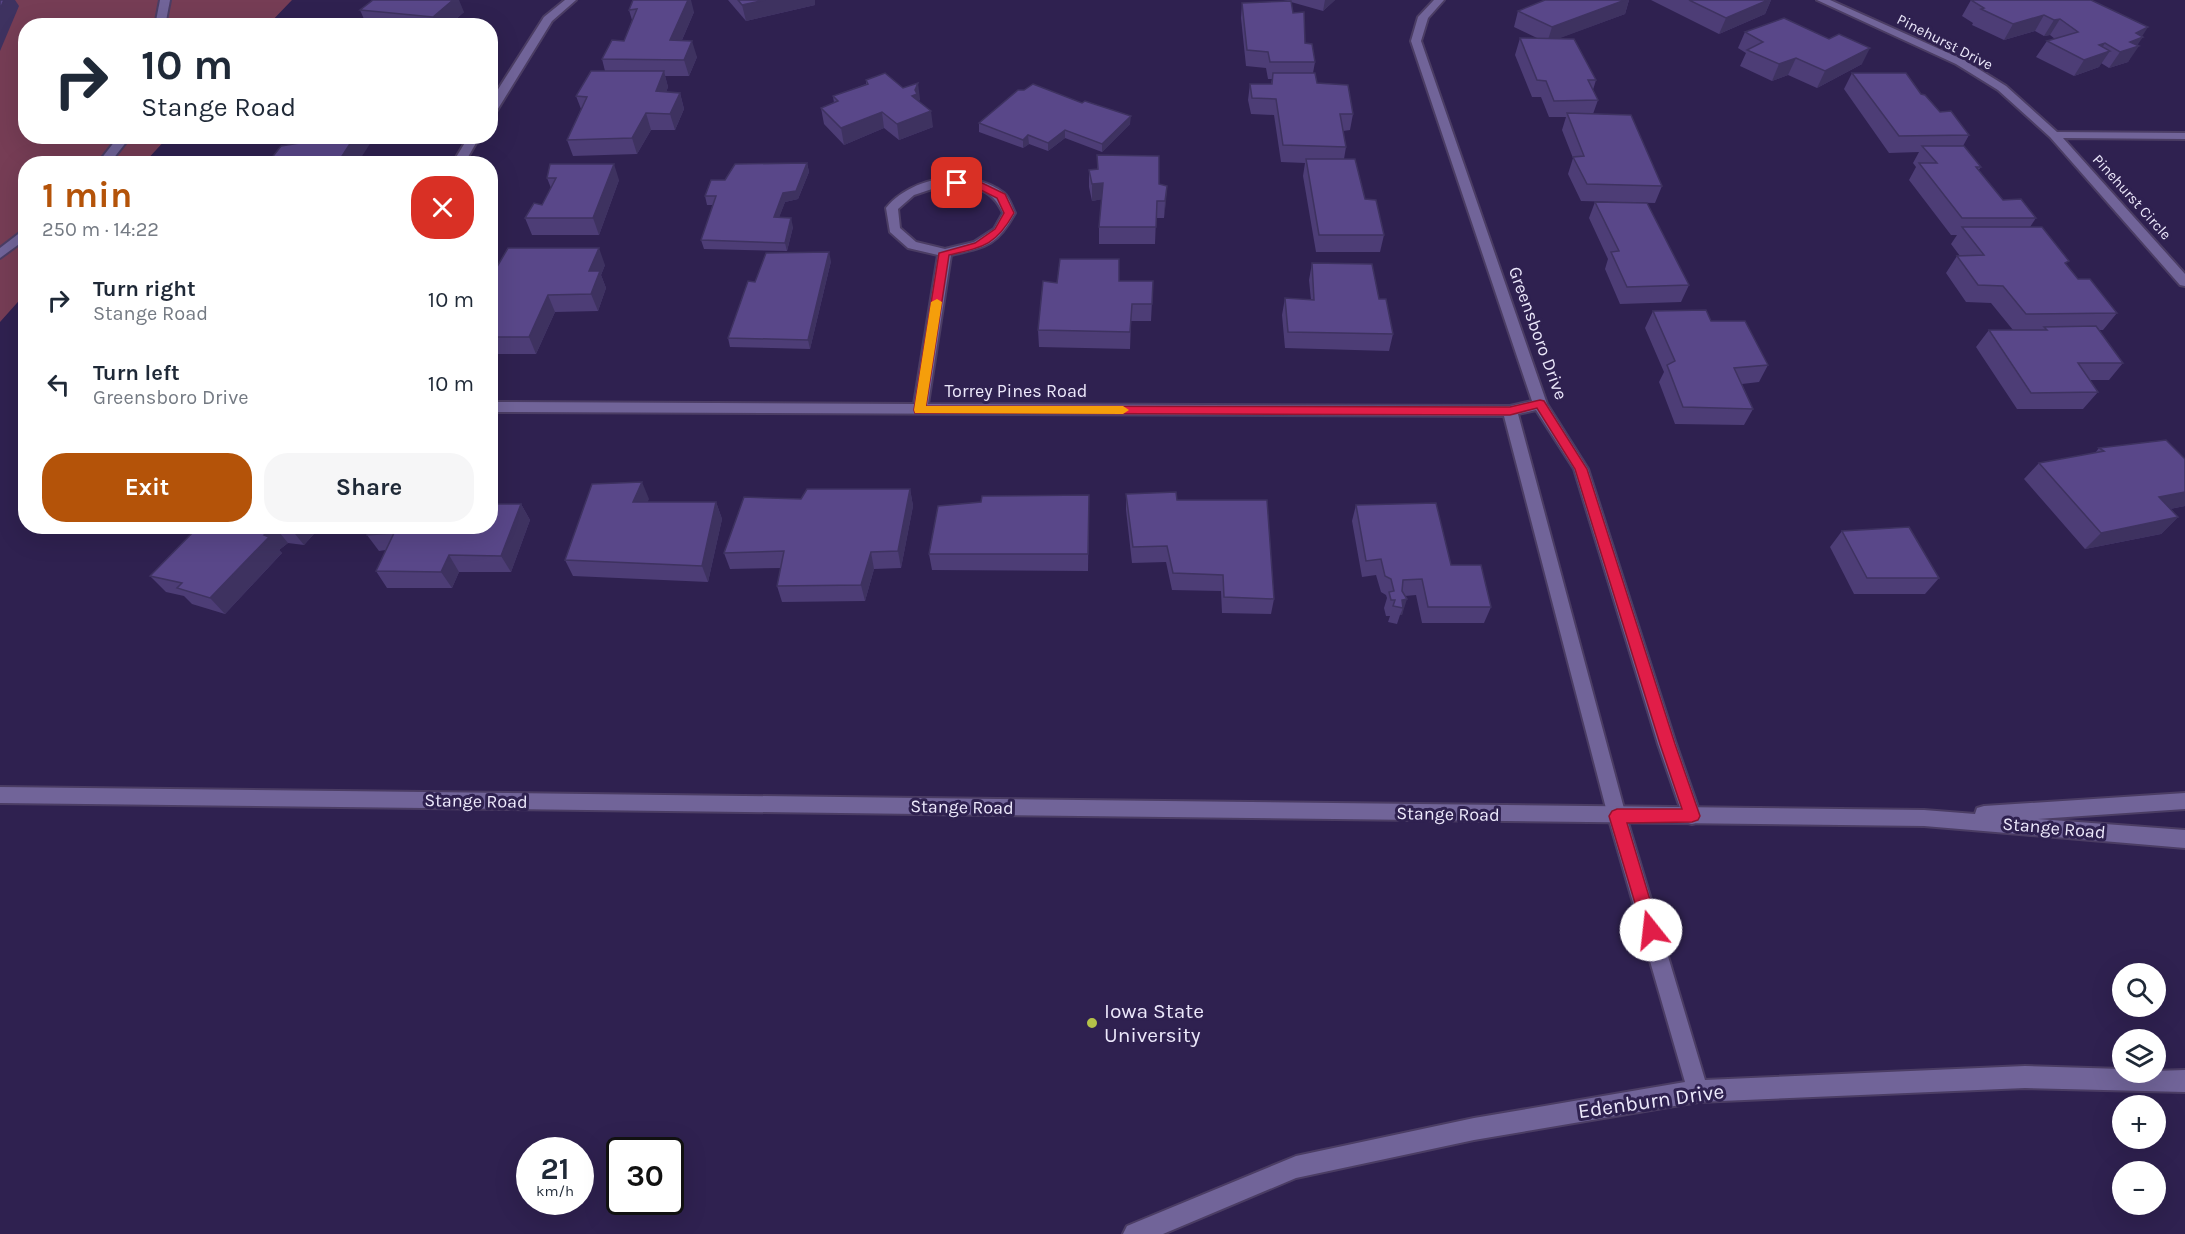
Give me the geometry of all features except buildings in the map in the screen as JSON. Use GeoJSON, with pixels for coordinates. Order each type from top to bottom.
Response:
{"type":"FeatureCollection","features":[{"type":"Feature","properties":{"kind":"street"},"geometry":{"type":"LineString","coordinates":[[162,18],[165,0]]}},
{"type":"Feature","properties":{"kind":"street"},"geometry":{"type":"LineString","coordinates":[[498,99],[548,19],[571,0]]}},
{"type":"Feature","properties":{"kind":"street","name":"Greensboro Drive"},"geometry":{"type":"LineString","coordinates":[[1439,0],[1423,17],[1416,41],[1540,404],[1581,469],[1667,744],[1692,816]]}},
{"type":"Feature","properties":{"kind":"street","name":"Pinehurst Drive"},"geometry":{"type":"LineString","coordinates":[[1822,0],[1960,62],[2001,88],[2054,135]]}},
{"type":"Feature","properties":{"kind":"street"},"geometry":{"type":"LineString","coordinates":[[2054,135],[2185,136]]}},
{"type":"Feature","properties":{"kind":"street","name":"Pinehurst Circle"},"geometry":{"type":"LineString","coordinates":[[2054,135],[2185,282]]}},
{"type":"Feature","properties":{"kind":"street"},"geometry":{"type":"LineString","coordinates":[[109,156],[119,144]]}},
{"type":"Feature","properties":{"kind":"street"},"geometry":{"type":"LineString","coordinates":[[940,182],[975,183],[1001,196],[1009,213],[999,231],[978,245],[945,253],[912,245],[894,229],[892,208],[910,192],[940,182]]}},
{"type":"Feature","properties":{"kind":"street"},"geometry":{"type":"LineString","coordinates":[[0,254],[18,239]]}},
{"type":"Feature","properties":{"kind":"street"},"geometry":{"type":"LineString","coordinates":[[920,410],[945,253]]}},
{"type":"Feature","properties":{"kind":"street","name":"Torrey Pines Road"},"geometry":{"type":"LineString","coordinates":[[498,407],[1510,411],[1540,404]]}},
{"type":"Feature","properties":{"kind":"street"},"geometry":{"type":"LineString","coordinates":[[1510,411],[1617,816],[1698,1090]]}},
{"type":"Feature","properties":{"kind":"street","name":"Stange Road"},"geometry":{"type":"LineString","coordinates":[[0,795],[1924,818],[2185,839]]}},
{"type":"Feature","properties":{"kind":"street","name":"Stange Road"},"geometry":{"type":"LineString","coordinates":[[1924,818],[2185,801]]}},
{"type":"Feature","properties":{"kind":"street","name":"Edenburn Drive"},"geometry":{"type":"LineString","coordinates":[[1135,1234],[1296,1167],[1474,1129],[1698,1090],[2025,1077],[2185,1081]]}},
{"type":"Feature","properties":{"kind":"shaded area"},"geometry":{"type":"Polygon","coordinates":[[[0,0],[292,0],[275,18],[18,18],[18,144],[162,144],[150,156],[18,156],[18,302],[0,322],[0,0]]]}},
{"type":"Feature","properties":{"kind":"slow traffic"},"geometry":{"type":"LineString","coordinates":[[937,302],[920,410],[1123,410]]}},
{"type":"Feature","properties":{"kind":"place","name":"Iowa State University"},"geometry":{"type":"Point","coordinates":[1092,1023]}},
{"type":"Feature","properties":{"kind":"route"},"geometry":{"type":"LineString","coordinates":[[957,183],[975,183],[1001,196],[1009,213],[999,231],[978,245],[945,253],[920,410],[1510,411],[1540,404],[1581,469],[1667,744],[1692,816],[1617,816],[1651,930]]}}]}
